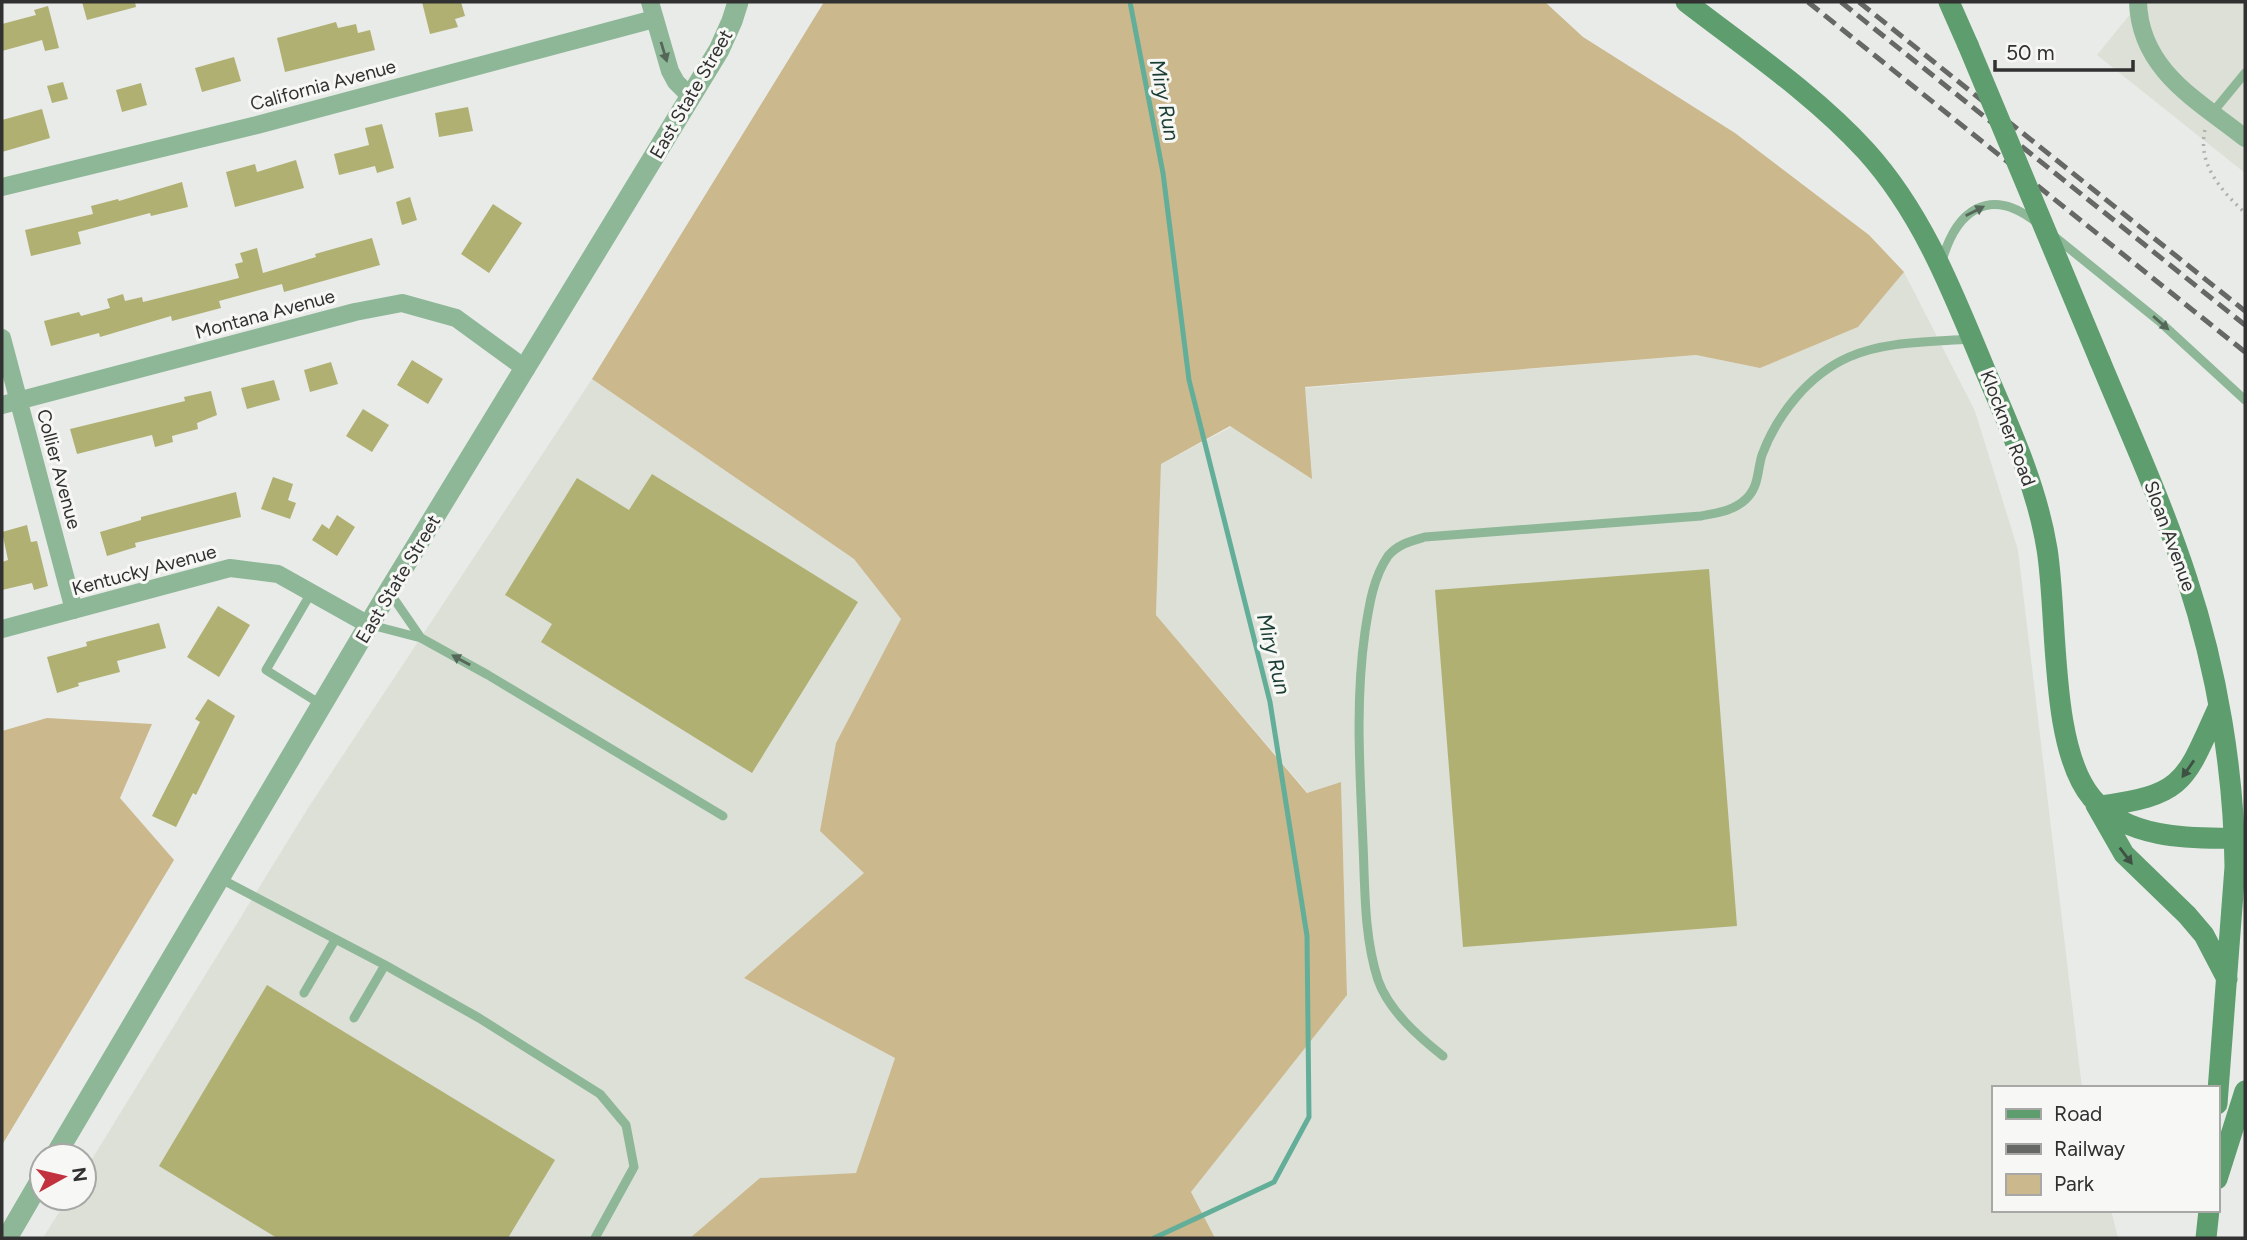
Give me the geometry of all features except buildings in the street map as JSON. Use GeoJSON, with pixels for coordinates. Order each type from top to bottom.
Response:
{"type":"FeatureCollection","features":[{"type":"Feature","properties":{"kind":"main road","name":"Klockner Road"},"geometry":{"type":"LineString","coordinates":[[1686,2],[1798,89],[1852,136],[1898,190],[1922,230],[1941,266],[1972,339],[2039,510],[2049,561],[2060,703],[2065,734],[2077,770],[2124,854],[2196,926],[2227,980]]}},
{"type":"Feature","properties":{"kind":"main road","name":"Sloan Avenue"},"geometry":{"type":"LineString","coordinates":[[1949,2],[2146,471],[2188,580],[2218,708],[2240,837],[2218,1086]]}},
{"type":"Feature","properties":{"kind":"main road"},"geometry":{"type":"LineString","coordinates":[[2096,802],[2148,798],[2164,792],[2177,782],[2193,763],[2218,708]]}},
{"type":"Feature","properties":{"kind":"main road"},"geometry":{"type":"LineString","coordinates":[[2096,802],[2133,825],[2162,833],[2190,838],[2240,837]]}},
{"type":"Feature","properties":{"kind":"main road"},"geometry":{"type":"LineString","coordinates":[[2219,1173],[2245,1091]]}},
{"type":"Feature","properties":{"kind":"main road"},"geometry":{"type":"LineString","coordinates":[[2206,1238],[2208,1212]]}},
{"type":"Feature","properties":{"kind":"street","name":"East State Street"},"geometry":{"type":"LineString","coordinates":[[63,1142],[369,625],[719,50],[733,21],[738,2]]}},
{"type":"Feature","properties":{"kind":"street"},"geometry":{"type":"LineString","coordinates":[[2138,2],[2138,17],[2144,41],[2157,64],[2175,82],[2245,138]]}},
{"type":"Feature","properties":{"kind":"street"},"geometry":{"type":"LineString","coordinates":[[652,10],[670,71],[676,82],[691,97]]}},
{"type":"Feature","properties":{"kind":"street","name":"California Avenue"},"geometry":{"type":"LineString","coordinates":[[2,187],[257,124],[652,10]]}},
{"type":"Feature","properties":{"kind":"street","name":"Montana Avenue"},"geometry":{"type":"LineString","coordinates":[[10,402],[402,303],[456,318],[526,369]]}},
{"type":"Feature","properties":{"kind":"street","name":"Collier Avenue"},"geometry":{"type":"LineString","coordinates":[[2,338],[10,402],[74,610]]}},
{"type":"Feature","properties":{"kind":"street","name":"Kentucky Avenue"},"geometry":{"type":"LineString","coordinates":[[2,629],[230,568],[278,574],[369,625]]}},
{"type":"Feature","properties":{"kind":"street"},"geometry":{"type":"LineString","coordinates":[[7,1238],[28,1202]]}},
{"type":"Feature","properties":{"kind":"lane"},"geometry":{"type":"LineString","coordinates":[[2213,112],[2245,73]]}},
{"type":"Feature","properties":{"kind":"lane"},"geometry":{"type":"LineString","coordinates":[[1941,266],[1948,240],[1969,213],[1990,205],[2018,210],[2159,321],[2245,400]]}},
{"type":"Feature","properties":{"kind":"lane"},"geometry":{"type":"LineString","coordinates":[[1443,1056],[1424,1041],[1397,1012],[1379,984],[1372,957],[1367,912],[1357,727],[1370,603],[1377,577],[1389,555],[1402,543],[1425,537],[1701,516],[1728,510],[1745,500],[1756,485],[1762,457],[1779,420],[1801,392],[1822,372],[1850,356],[1878,349],[1972,339]]}},
{"type":"Feature","properties":{"kind":"lane"},"geometry":{"type":"LineString","coordinates":[[390,591],[421,638]]}},
{"type":"Feature","properties":{"kind":"lane"},"geometry":{"type":"LineString","coordinates":[[311,593],[266,670],[322,705]]}},
{"type":"Feature","properties":{"kind":"lane"},"geometry":{"type":"LineString","coordinates":[[369,625],[421,638],[520,694],[723,817]]}},
{"type":"Feature","properties":{"kind":"lane"},"geometry":{"type":"LineString","coordinates":[[219,878],[479,1018],[600,1094],[626,1125],[634,1167],[595,1238]]}},
{"type":"Feature","properties":{"kind":"lane"},"geometry":{"type":"LineString","coordinates":[[304,993],[335,940]]}},
{"type":"Feature","properties":{"kind":"lane"},"geometry":{"type":"LineString","coordinates":[[354,1018],[385,965]]}},
{"type":"Feature","properties":{"kind":"path"},"geometry":{"type":"LineString","coordinates":[[2213,112],[2204,135],[2208,167],[2226,195],[2245,213]]}},
{"type":"Feature","properties":{"kind":"shaded area"},"geometry":{"type":"Polygon","coordinates":[[[2140,2],[2245,2],[2245,173],[2097,55],[2140,2]]]}},
{"type":"Feature","properties":{"kind":"shaded area"},"geometry":{"type":"Polygon","coordinates":[[[1904,272],[1975,411],[2018,550],[2082,1086],[1992,1086],[1992,1212],[2112,1212],[2118,1238],[1215,1238],[1191,1192],[1347,994],[1341,782],[1308,793],[1156,615],[1161,464],[1305,388],[1696,355],[1760,368],[1858,327],[1904,272]]]}},
{"type":"Feature","properties":{"kind":"shaded area"},"geometry":{"type":"Polygon","coordinates":[[[592,379],[854,559],[901,619],[836,743],[865,873],[744,978],[895,1058],[856,1173],[760,1179],[690,1238],[43,1238],[59,1212],[98,1212],[98,1149],[308,808],[592,379]]]}},
{"type":"Feature","properties":{"kind":"green space"},"geometry":{"type":"Polygon","coordinates":[[[824,2],[1545,2],[1583,37],[1735,133],[1869,235],[1904,272],[1858,327],[1760,368],[1696,355],[1305,387],[1312,479],[1230,426],[1161,464],[1156,615],[1307,793],[1341,782],[1347,995],[1191,1192],[1215,1238],[690,1238],[760,1178],[856,1173],[895,1058],[744,978],[864,873],[820,831],[836,743],[901,619],[854,559],[592,379],[824,2]]]}},
{"type":"Feature","properties":{"kind":"green space"},"geometry":{"type":"Polygon","coordinates":[[[47,718],[152,724],[120,798],[174,860],[2,1145],[2,731],[47,718]]]}},
{"type":"Feature","properties":{"kind":"waterway","name":"Miry Run"},"geometry":{"type":"LineString","coordinates":[[1130,2],[1163,173],[1189,380],[1270,702],[1307,936],[1309,1117],[1274,1182],[1154,1238]]}},
{"type":"Feature","properties":{"kind":"railway"},"geometry":{"type":"LineString","coordinates":[[1808,2],[2245,352]]}},
{"type":"Feature","properties":{"kind":"railway"},"geometry":{"type":"LineString","coordinates":[[1841,2],[2245,325]]}},
{"type":"Feature","properties":{"kind":"railway"},"geometry":{"type":"LineString","coordinates":[[1859,2],[2245,311]]}}]}
